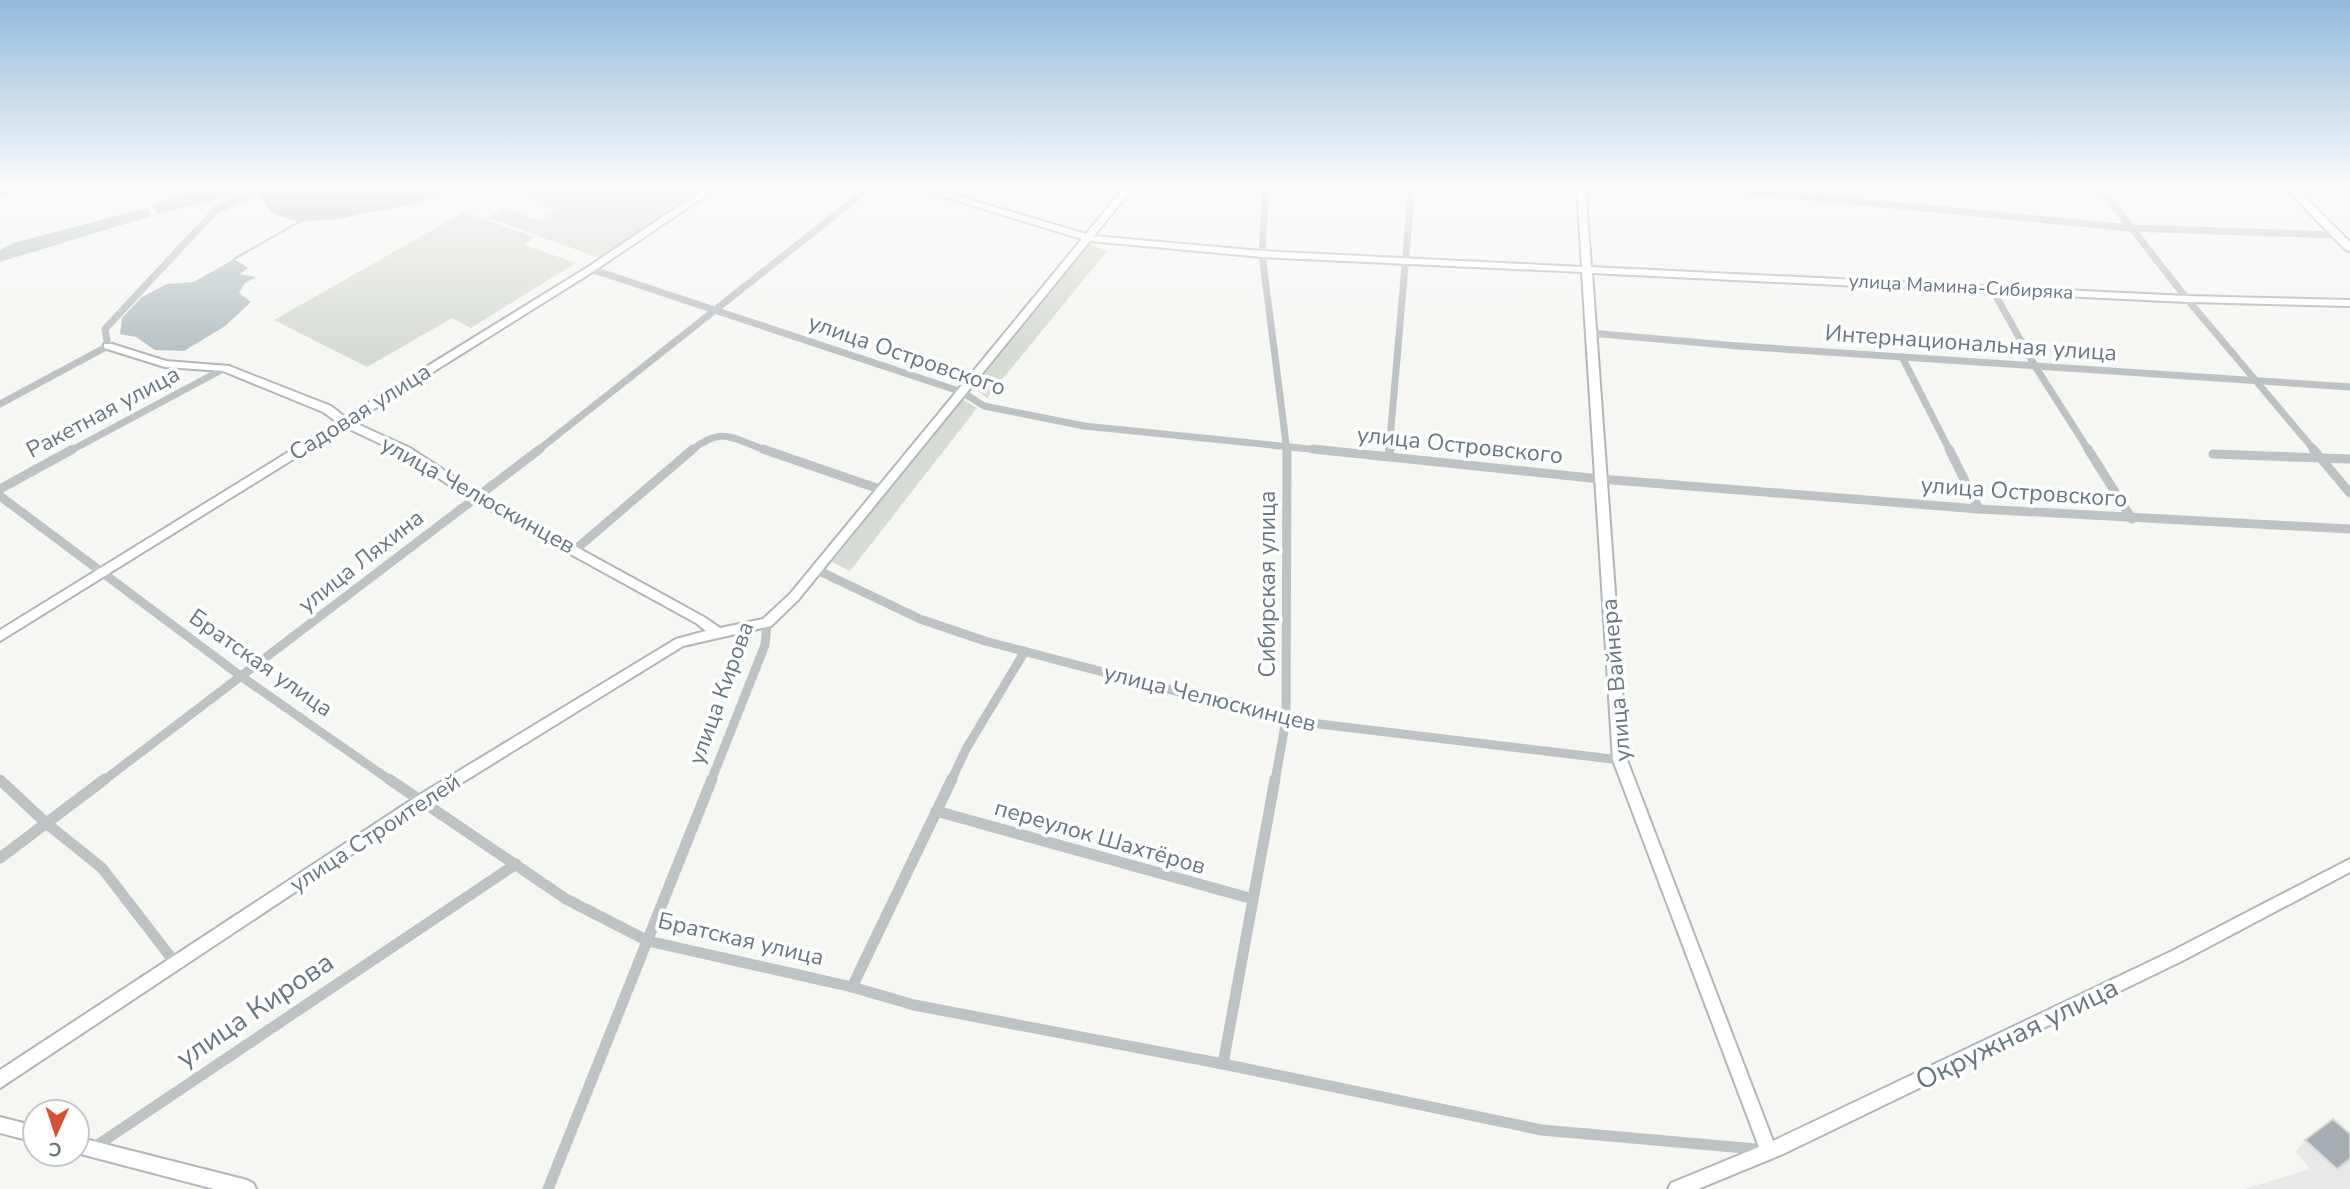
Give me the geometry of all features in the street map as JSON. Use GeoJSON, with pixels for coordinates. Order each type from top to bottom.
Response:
{"type":"FeatureCollection","features":[{"type":"Feature","properties":{"kind":"street"},"geometry":{"type":"LineString","coordinates":[[0,404],[108,346],[105,329],[188,240]]}},
{"type":"Feature","properties":{"kind":"street","name":"Садовая улица"},"geometry":{"type":"LineString","coordinates":[[0,636],[634,240]]}},
{"type":"Feature","properties":{"kind":"street","name":"улица Ляхина"},"geometry":{"type":"LineString","coordinates":[[0,858],[242,677],[719,311],[806,240]]}},
{"type":"Feature","properties":{"kind":"street","name":"улица Кирова"},"geometry":{"type":"LineString","coordinates":[[548,1189],[765,645],[767,623],[881,490],[1086,240]]}},
{"type":"Feature","properties":{"kind":"street","name":"улица Мамина-Сибиряка"},"geometry":{"type":"LineString","coordinates":[[1115,240],[1262,254],[1404,262],[1584,268],[2186,299],[2350,303]]}},
{"type":"Feature","properties":{"kind":"street","name":"Сибирская улица"},"geometry":{"type":"LineString","coordinates":[[1223,1063],[1286,720],[1287,447],[1262,254],[1263,240]]}},
{"type":"Feature","properties":{"kind":"street"},"geometry":{"type":"LineString","coordinates":[[1389,456],[1406,240]]}},
{"type":"Feature","properties":{"kind":"street","name":"улица Вайнера"},"geometry":{"type":"LineString","coordinates":[[1583,240],[1620,760],[1768,1150]]}},
{"type":"Feature","properties":{"kind":"street"},"geometry":{"type":"LineString","coordinates":[[2139,240],[2350,493]]}},
{"type":"Feature","properties":{"kind":"street","name":"улица Островского"},"geometry":{"type":"LineString","coordinates":[[591,269],[962,392],[984,406],[1084,426],[1600,479],[1979,509],[2350,529]]}},
{"type":"Feature","properties":{"kind":"street"},"geometry":{"type":"LineString","coordinates":[[1992,289],[2035,366],[2132,519]]}},
{"type":"Feature","properties":{"kind":"street","name":"Интернациональная улица"},"geometry":{"type":"LineString","coordinates":[[1590,333],[1902,358],[2350,387]]}},
{"type":"Feature","properties":{"kind":"street","name":"улица Челюскинцев"},"geometry":{"type":"LineString","coordinates":[[108,346],[165,364],[225,368],[327,409],[344,422],[406,451],[476,496],[576,549],[700,620],[719,634]]}},
{"type":"Feature","properties":{"kind":"street"},"geometry":{"type":"LineString","coordinates":[[1902,358],[1979,509]]}},
{"type":"Feature","properties":{"kind":"street","name":"Ракетная улица"},"geometry":{"type":"LineString","coordinates":[[0,489],[225,368]]}},
{"type":"Feature","properties":{"kind":"street"},"geometry":{"type":"LineString","coordinates":[[576,549],[706,438],[718,434],[881,490]]}},
{"type":"Feature","properties":{"kind":"street"},"geometry":{"type":"LineString","coordinates":[[2213,454],[2350,459]]}},
{"type":"Feature","properties":{"kind":"street","name":"Братская улица"},"geometry":{"type":"LineString","coordinates":[[0,496],[242,677],[421,801],[566,899],[648,941],[852,987],[915,1005],[1223,1063],[1542,1130],[1768,1150]]}},
{"type":"Feature","properties":{"kind":"street","name":"улица Челюскинцев"},"geometry":{"type":"LineString","coordinates":[[815,569],[920,618],[1025,651],[1286,720],[1620,760]]}},
{"type":"Feature","properties":{"kind":"street","name":"улица Строителей"},"geometry":{"type":"LineString","coordinates":[[0,1080],[421,801],[680,642],[767,623]]}},
{"type":"Feature","properties":{"kind":"street"},"geometry":{"type":"LineString","coordinates":[[852,987],[966,749],[1025,651]]}},
{"type":"Feature","properties":{"kind":"street"},"geometry":{"type":"LineString","coordinates":[[0,780],[46,823],[103,868],[176,964]]}},
{"type":"Feature","properties":{"kind":"street","name":"переулок Шахтёров"},"geometry":{"type":"LineString","coordinates":[[936,811],[1253,900]]}},
{"type":"Feature","properties":{"kind":"street","name":"улица Кирова"},"geometry":{"type":"LineString","coordinates":[[91,1142],[516,864]]}},
{"type":"Feature","properties":{"kind":"street","name":"Окружная улица"},"geometry":{"type":"LineString","coordinates":[[1677,1189],[1777,1148],[2007,1039],[2177,956],[2350,865]]}},
{"type":"Feature","properties":{"kind":"street"},"geometry":{"type":"LineString","coordinates":[[0,1125],[21,1130]]}},
{"type":"Feature","properties":{"kind":"street"},"geometry":{"type":"LineString","coordinates":[[91,1149],[247,1189]]}},
{"type":"Feature","properties":{"kind":"shaded area"},"geometry":{"type":"Polygon","coordinates":[[[71,240],[0,262],[0,250],[13,243],[71,240]]]}},
{"type":"Feature","properties":{"kind":"shaded area"},"geometry":{"type":"Polygon","coordinates":[[[414,240],[530,240],[524,245],[576,263],[471,328],[452,318],[367,367],[274,320],[414,240]]]}},
{"type":"Feature","properties":{"kind":"shaded area"},"geometry":{"type":"Polygon","coordinates":[[[551,240],[627,240],[600,258],[551,240]]]}},
{"type":"Feature","properties":{"kind":"shaded area"},"geometry":{"type":"Polygon","coordinates":[[[1090,244],[1107,251],[987,398],[974,387],[1090,244]]]}},
{"type":"Feature","properties":{"kind":"shaded area"},"geometry":{"type":"Polygon","coordinates":[[[234,259],[248,268],[240,274],[256,277],[245,283],[239,293],[251,302],[225,326],[184,351],[155,350],[136,337],[120,334],[122,318],[142,297],[167,284],[194,282],[234,259]]]}},
{"type":"Feature","properties":{"kind":"shaded area"},"geometry":{"type":"Polygon","coordinates":[[[962,399],[977,408],[850,571],[832,562],[962,399]]]}},
{"type":"Feature","properties":{"kind":"shaded area"},"geometry":{"type":"Polygon","coordinates":[[[2333,1119],[2350,1134],[2350,1189],[2244,1189],[2310,1169],[2296,1152],[2305,1140],[2333,1119]]]}},
{"type":"Feature","properties":{"kind":"building"},"geometry":{"type":"Polygon","coordinates":[[[2333,1119],[2350,1134],[2350,1159],[2337,1169],[2305,1140],[2333,1119]]]}},
{"type":"Feature","properties":{"kind":"waterway"},"geometry":{"type":"LineString","coordinates":[[234,259],[267,240]]}}]}
